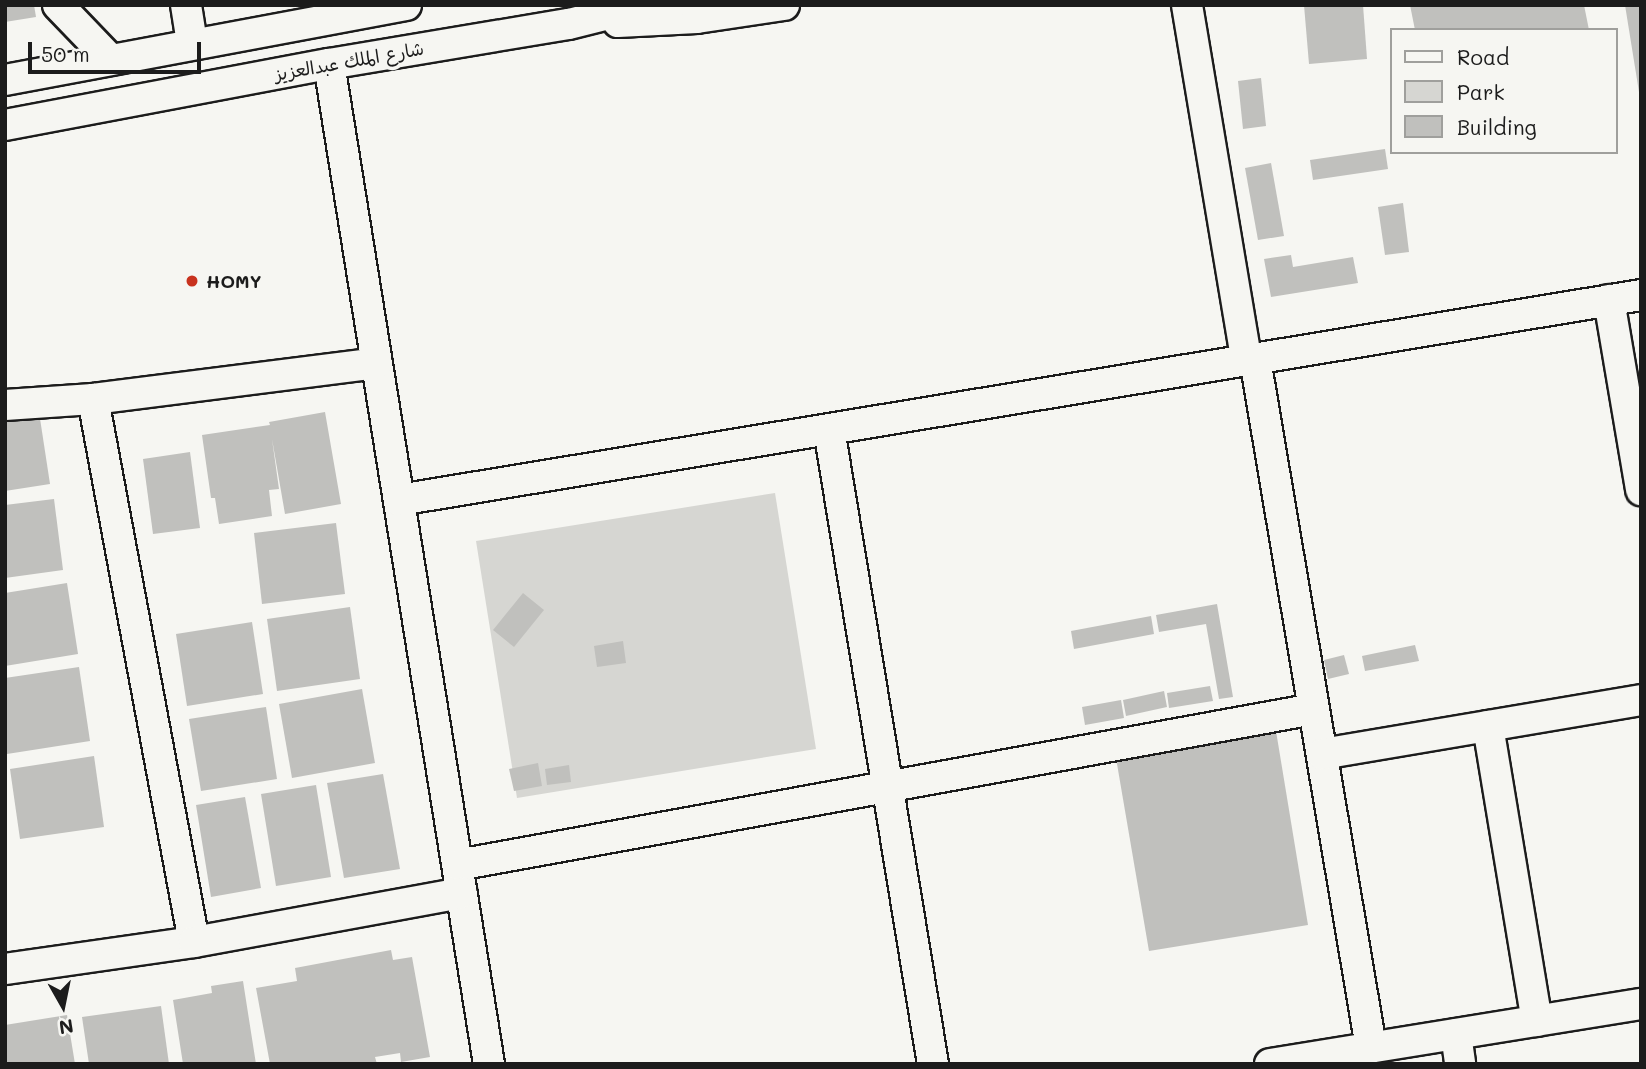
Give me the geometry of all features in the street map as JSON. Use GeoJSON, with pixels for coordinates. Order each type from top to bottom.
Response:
{"type":"FeatureCollection","features":[{"type":"Feature","properties":{"kind":"street"},"geometry":{"type":"LineString","coordinates":[[58,5],[110,59]]}},
{"type":"Feature","properties":{"kind":"street"},"geometry":{"type":"LineString","coordinates":[[186,5],[192,43]]}},
{"type":"Feature","properties":{"kind":"street"},"geometry":{"type":"LineString","coordinates":[[5,80],[406,5]]}},
{"type":"Feature","properties":{"kind":"street","name":"شارع الملك عبدالعزيز"},"geometry":{"type":"LineString","coordinates":[[5,125],[329,64],[569,24],[644,5]]}},
{"type":"Feature","properties":{"kind":"street","name":"شارع الملك عبدالعزيز"},"geometry":{"type":"LineString","coordinates":[[569,24],[697,18],[784,5]]}},
{"type":"Feature","properties":{"kind":"street"},"geometry":{"type":"LineString","coordinates":[[1187,5],[1322,754],[1371,1047]]}},
{"type":"Feature","properties":{"kind":"street"},"geometry":{"type":"LineString","coordinates":[[329,64],[489,1064]]}},
{"type":"Feature","properties":{"kind":"street"},"geometry":{"type":"LineString","coordinates":[[399,500],[1641,295]]}},
{"type":"Feature","properties":{"kind":"street"},"geometry":{"type":"LineString","coordinates":[[1609,300],[1641,490]]}},
{"type":"Feature","properties":{"kind":"street"},"geometry":{"type":"LineString","coordinates":[[5,405],[93,399],[377,363]]}},
{"type":"Feature","properties":{"kind":"street"},"geometry":{"type":"LineString","coordinates":[[93,399],[194,942]]}},
{"type":"Feature","properties":{"kind":"street"},"geometry":{"type":"LineString","coordinates":[[829,429],[933,1064]]}},
{"type":"Feature","properties":{"kind":"street"},"geometry":{"type":"LineString","coordinates":[[1322,754],[1641,700]]}},
{"type":"Feature","properties":{"kind":"street"},"geometry":{"type":"LineString","coordinates":[[5,969],[194,942],[460,879],[887,786],[1314,709]]}},
{"type":"Feature","properties":{"kind":"street"},"geometry":{"type":"LineString","coordinates":[[1488,726],[1537,1021]]}},
{"type":"Feature","properties":{"kind":"street"},"geometry":{"type":"LineString","coordinates":[[1270,1064],[1641,1004]]}},
{"type":"Feature","properties":{"kind":"street"},"geometry":{"type":"LineString","coordinates":[[1456,1034],[1460,1064]]}},
{"type":"Feature","properties":{"kind":"green space"},"geometry":{"type":"Polygon","coordinates":[[[775,493],[816,749],[517,798],[476,541],[775,493]]]}},
{"type":"Feature","properties":{"kind":"building"},"geometry":{"type":"Polygon","coordinates":[[[5,5],[34,5],[36,17],[5,22],[5,5]]]}},
{"type":"Feature","properties":{"kind":"building"},"geometry":{"type":"Polygon","coordinates":[[[1304,5],[1363,5],[1367,59],[1309,64],[1304,5]]]}},
{"type":"Feature","properties":{"kind":"building"},"geometry":{"type":"Polygon","coordinates":[[[1410,5],[1584,5],[1589,28],[1415,28],[1410,5]]]}},
{"type":"Feature","properties":{"kind":"building"},"geometry":{"type":"Polygon","coordinates":[[[1625,5],[1641,5],[1641,92],[1639,92],[1625,5]]]}},
{"type":"Feature","properties":{"kind":"building"},"geometry":{"type":"Polygon","coordinates":[[[1261,78],[1266,126],[1243,129],[1238,81],[1261,78]]]}},
{"type":"Feature","properties":{"kind":"building"},"geometry":{"type":"Polygon","coordinates":[[[1385,149],[1388,169],[1313,180],[1310,160],[1385,149]]]}},
{"type":"Feature","properties":{"kind":"building"},"geometry":{"type":"Polygon","coordinates":[[[1271,163],[1284,236],[1258,240],[1245,168],[1271,163]]]}},
{"type":"Feature","properties":{"kind":"building"},"geometry":{"type":"Polygon","coordinates":[[[1403,203],[1409,252],[1385,255],[1378,207],[1403,203]]]}},
{"type":"Feature","properties":{"kind":"building"},"geometry":{"type":"Polygon","coordinates":[[[1291,255],[1293,267],[1353,257],[1358,283],[1271,297],[1264,259],[1291,255]]]}},
{"type":"Feature","properties":{"kind":"building"},"geometry":{"type":"Polygon","coordinates":[[[39,412],[50,484],[5,491],[5,417],[39,412]]]}},
{"type":"Feature","properties":{"kind":"building"},"geometry":{"type":"Polygon","coordinates":[[[325,412],[341,504],[285,514],[272,439],[279,489],[269,490],[272,516],[219,524],[215,498],[211,498],[202,435],[270,425],[269,422],[325,412]]]}},
{"type":"Feature","properties":{"kind":"building"},"geometry":{"type":"Polygon","coordinates":[[[190,452],[200,528],[153,534],[143,459],[190,452]]]}},
{"type":"Feature","properties":{"kind":"building"},"geometry":{"type":"Polygon","coordinates":[[[54,499],[63,570],[5,578],[5,505],[54,499]]]}},
{"type":"Feature","properties":{"kind":"building"},"geometry":{"type":"Polygon","coordinates":[[[336,523],[345,594],[262,604],[254,533],[336,523]]]}},
{"type":"Feature","properties":{"kind":"building"},"geometry":{"type":"Polygon","coordinates":[[[67,583],[78,654],[5,666],[5,593],[67,583]]]}},
{"type":"Feature","properties":{"kind":"building"},"geometry":{"type":"Polygon","coordinates":[[[523,593],[544,610],[514,647],[493,630],[523,593]]]}},
{"type":"Feature","properties":{"kind":"building"},"geometry":{"type":"Polygon","coordinates":[[[1217,604],[1233,697],[1219,699],[1206,624],[1159,632],[1156,615],[1217,604]]]}},
{"type":"Feature","properties":{"kind":"building"},"geometry":{"type":"Polygon","coordinates":[[[350,607],[360,679],[277,691],[267,619],[350,607]]]}},
{"type":"Feature","properties":{"kind":"building"},"geometry":{"type":"Polygon","coordinates":[[[1151,616],[1154,634],[1074,649],[1071,631],[1151,616]]]}},
{"type":"Feature","properties":{"kind":"building"},"geometry":{"type":"Polygon","coordinates":[[[252,622],[263,694],[187,706],[176,634],[252,622]]]}},
{"type":"Feature","properties":{"kind":"building"},"geometry":{"type":"Polygon","coordinates":[[[623,641],[626,663],[597,667],[594,646],[623,641]]]}},
{"type":"Feature","properties":{"kind":"building"},"geometry":{"type":"Polygon","coordinates":[[[1415,645],[1419,661],[1365,671],[1362,656],[1415,645]]]}},
{"type":"Feature","properties":{"kind":"building"},"geometry":{"type":"Polygon","coordinates":[[[1344,655],[1349,674],[1328,679],[1324,660],[1344,655]]]}},
{"type":"Feature","properties":{"kind":"building"},"geometry":{"type":"Polygon","coordinates":[[[79,667],[90,741],[7,754],[5,678],[79,667]]]}},
{"type":"Feature","properties":{"kind":"building"},"geometry":{"type":"Polygon","coordinates":[[[1210,686],[1213,701],[1169,708],[1167,693],[1210,686]]]}},
{"type":"Feature","properties":{"kind":"building"},"geometry":{"type":"Polygon","coordinates":[[[362,689],[375,763],[292,778],[279,704],[362,689]]]}},
{"type":"Feature","properties":{"kind":"building"},"geometry":{"type":"Polygon","coordinates":[[[1164,691],[1167,707],[1126,716],[1123,700],[1164,691]]]}},
{"type":"Feature","properties":{"kind":"building"},"geometry":{"type":"Polygon","coordinates":[[[1121,700],[1124,718],[1085,725],[1082,707],[1121,700]]]}},
{"type":"Feature","properties":{"kind":"building"},"geometry":{"type":"Polygon","coordinates":[[[266,707],[277,779],[201,791],[189,719],[266,707]]]}},
{"type":"Feature","properties":{"kind":"building"},"geometry":{"type":"Polygon","coordinates":[[[1276,731],[1308,925],[1149,951],[1116,758],[1276,731]]]}},
{"type":"Feature","properties":{"kind":"building"},"geometry":{"type":"Polygon","coordinates":[[[94,756],[104,827],[20,839],[10,769],[94,756]]]}},
{"type":"Feature","properties":{"kind":"building"},"geometry":{"type":"Polygon","coordinates":[[[538,763],[542,786],[514,791],[509,769],[538,763]]]}},
{"type":"Feature","properties":{"kind":"building"},"geometry":{"type":"Polygon","coordinates":[[[569,765],[571,782],[547,785],[545,769],[569,765]]]}},
{"type":"Feature","properties":{"kind":"building"},"geometry":{"type":"Polygon","coordinates":[[[383,774],[400,869],[344,878],[327,783],[383,774]]]}},
{"type":"Feature","properties":{"kind":"building"},"geometry":{"type":"Polygon","coordinates":[[[316,785],[331,877],[276,886],[261,794],[316,785]]]}},
{"type":"Feature","properties":{"kind":"building"},"geometry":{"type":"Polygon","coordinates":[[[245,797],[261,888],[211,897],[196,805],[245,797]]]}},
{"type":"Feature","properties":{"kind":"building"},"geometry":{"type":"Polygon","coordinates":[[[391,950],[393,960],[412,957],[430,1057],[401,1062],[400,1053],[375,1057],[377,1064],[270,1064],[256,988],[297,981],[295,968],[391,950]]]}},
{"type":"Feature","properties":{"kind":"building"},"geometry":{"type":"Polygon","coordinates":[[[243,981],[256,1064],[183,1064],[173,1000],[212,993],[211,986],[243,981]]]}},
{"type":"Feature","properties":{"kind":"building"},"geometry":{"type":"Polygon","coordinates":[[[161,1006],[169,1064],[89,1064],[82,1017],[161,1006]]]}},
{"type":"Feature","properties":{"kind":"building"},"geometry":{"type":"Polygon","coordinates":[[[67,1015],[75,1064],[5,1064],[5,1025],[67,1015]]]}},
{"type":"Feature","properties":{"kind":"place","name":"HOMY"},"geometry":{"type":"Point","coordinates":[192,281]}}]}
